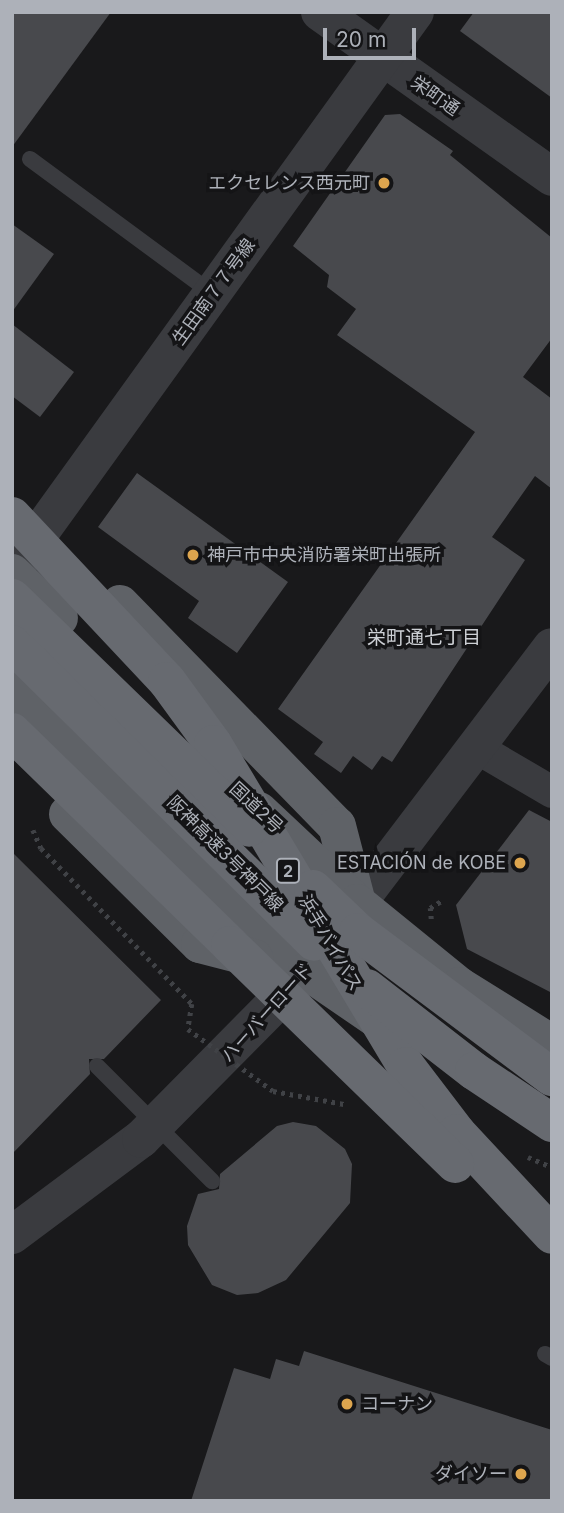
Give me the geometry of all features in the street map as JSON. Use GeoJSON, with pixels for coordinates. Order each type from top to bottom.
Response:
{"type":"FeatureCollection","features":[{"type":"Feature","properties":{"kind":"highway"},"geometry":{"type":"LineString","coordinates":[[12,495],[28,521],[337,826],[357,903]]}},
{"type":"Feature","properties":{"kind":"highway","name":"浜手バイパス"},"geometry":{"type":"LineString","coordinates":[[28,521],[167,681],[214,744],[406,1066],[457,1133],[552,1235]]}},
{"type":"Feature","properties":{"kind":"highway","name":"国道2号"},"geometry":{"type":"LineString","coordinates":[[12,572],[357,903],[459,986],[552,1044]]}},
{"type":"Feature","properties":{"kind":"highway","name":"阪神高速3号神戸線"},"geometry":{"type":"LineString","coordinates":[[12,598],[358,932],[552,1077]]}},
{"type":"Feature","properties":{"kind":"highway","name":"阪神高速3号神戸線"},"geometry":{"type":"LineString","coordinates":[[12,644],[326,953],[474,1071],[552,1123]]}},
{"type":"Feature","properties":{"kind":"highway"},"geometry":{"type":"LineString","coordinates":[[12,685],[307,971],[413,1045],[552,1115]]}},
{"type":"Feature","properties":{"kind":"highway"},"geometry":{"type":"LineString","coordinates":[[12,732],[552,1258]]}},
{"type":"Feature","properties":{"kind":"highway"},"geometry":{"type":"LineString","coordinates":[[12,758],[201,944],[307,971]]}},
{"type":"Feature","properties":{"kind":"street","name":"栄町通"},"geometry":{"type":"LineString","coordinates":[[320,12],[382,59],[548,165]]}},
{"type":"Feature","properties":{"kind":"street","name":"生田南７７号線"},"geometry":{"type":"LineString","coordinates":[[12,572],[28,521],[212,293],[415,12]]}},
{"type":"Feature","properties":{"kind":"street","name":"ハーバーロード"},"geometry":{"type":"LineString","coordinates":[[12,1235],[141,1139],[307,971],[552,647]]}},
{"type":"Feature","properties":{"kind":"street"},"geometry":{"type":"LineString","coordinates":[[477,748],[552,792]]}},
{"type":"Feature","properties":{"kind":"lane"},"geometry":{"type":"LineString","coordinates":[[30,159],[212,293]]}},
{"type":"Feature","properties":{"kind":"lane"},"geometry":{"type":"LineString","coordinates":[[97,1066],[212,1181]]}},
{"type":"Feature","properties":{"kind":"path"},"geometry":{"type":"LineString","coordinates":[[33,830],[41,848],[192,1004]]}},
{"type":"Feature","properties":{"kind":"path"},"geometry":{"type":"LineString","coordinates":[[430,908],[443,900]]}},
{"type":"Feature","properties":{"kind":"building"},"geometry":{"type":"Polygon","coordinates":[[[12,12],[111,12],[12,147],[12,12]]]}},
{"type":"Feature","properties":{"kind":"building"},"geometry":{"type":"Polygon","coordinates":[[[474,12],[552,12],[552,98],[460,31],[474,12]]]}},
{"type":"Feature","properties":{"kind":"building"},"geometry":{"type":"Polygon","coordinates":[[[400,114],[453,151],[450,155],[552,238],[552,338],[523,377],[552,399],[552,489],[535,476],[492,537],[525,560],[392,762],[382,756],[372,770],[353,756],[341,773],[314,754],[323,742],[278,709],[475,432],[337,335],[356,309],[327,287],[329,275],[293,246],[385,115],[400,114]]]}},
{"type":"Feature","properties":{"kind":"building"},"geometry":{"type":"Polygon","coordinates":[[[12,224],[54,254],[12,312],[12,224]]]}},
{"type":"Feature","properties":{"kind":"building"},"geometry":{"type":"Polygon","coordinates":[[[12,324],[74,372],[40,417],[12,396],[12,324]]]}},
{"type":"Feature","properties":{"kind":"building","name":"神戸市中央消防署栄町出張所"},"geometry":{"type":"Polygon","coordinates":[[[137,473],[288,582],[237,653],[188,618],[199,601],[98,527],[137,473]]]}},
{"type":"Feature","properties":{"kind":"building","name":"ESTACIÓN de KOBE"},"geometry":{"type":"Polygon","coordinates":[[[529,810],[552,822],[552,993],[467,949],[456,905],[529,810]]]}},
{"type":"Feature","properties":{"kind":"building"},"geometry":{"type":"Polygon","coordinates":[[[12,852],[161,1000],[104,1059],[89,1059],[90,1074],[12,1154],[12,852]]]}},
{"type":"Feature","properties":{"kind":"building"},"geometry":{"type":"Polygon","coordinates":[[[293,1122],[316,1126],[345,1149],[352,1164],[350,1203],[286,1280],[258,1293],[237,1295],[212,1285],[188,1245],[187,1226],[198,1194],[219,1189],[220,1174],[277,1126],[293,1122]]]}},
{"type":"Feature","properties":{"kind":"building","name":"コーナン"},"geometry":{"type":"Polygon","coordinates":[[[304,1351],[552,1430],[552,1501],[191,1501],[234,1368],[270,1379],[276,1359],[299,1366],[304,1351]]]}},
{"type":"Feature","properties":{"kind":"place","name":"エクセレンス西元町"},"geometry":{"type":"Point","coordinates":[384,183]}},
{"type":"Feature","properties":{"kind":"place","name":"神戸市中央消防署栄町出張所"},"geometry":{"type":"Point","coordinates":[193,555]}},
{"type":"Feature","properties":{"kind":"place","name":"ESTACIÓN de KOBE"},"geometry":{"type":"Point","coordinates":[520,863]}},
{"type":"Feature","properties":{"kind":"place","name":"コーナン"},"geometry":{"type":"Point","coordinates":[347,1404]}},
{"type":"Feature","properties":{"kind":"place","name":"ダイソー"},"geometry":{"type":"Point","coordinates":[521,1474]}},
{"type":"Feature","properties":{"kind":"district","name":"栄町通七丁目"},"geometry":{"type":"Point","coordinates":[424,638]}}]}
